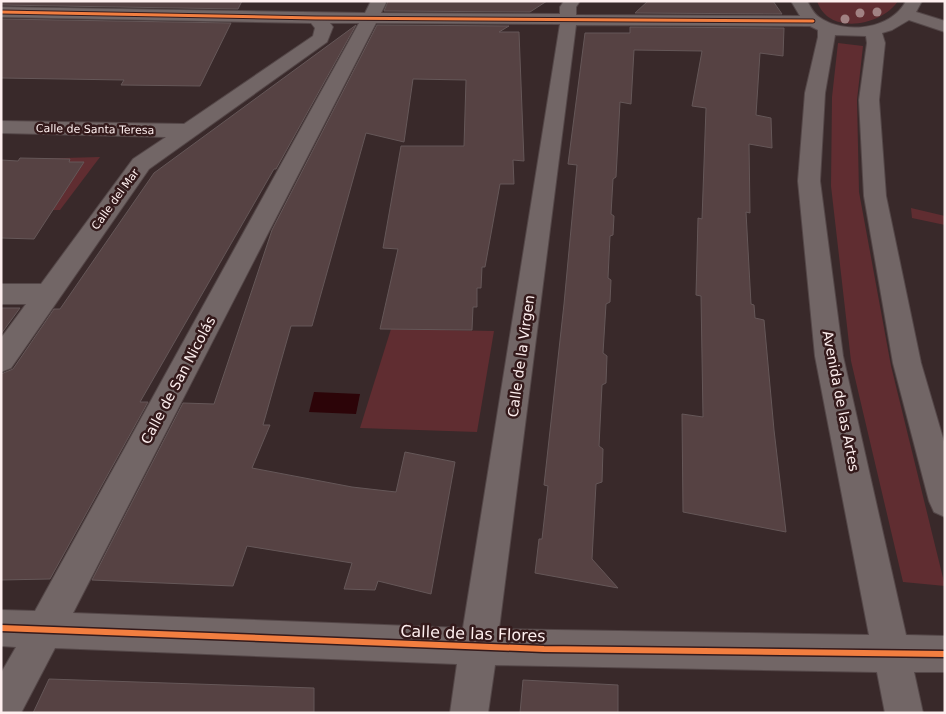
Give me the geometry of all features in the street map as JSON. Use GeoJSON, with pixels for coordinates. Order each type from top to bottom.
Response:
{"type":"FeatureCollection","features":[{"type":"Feature","properties":{"kind":"street"},"geometry":{"type":"LineString","coordinates":[[800,1],[804,11],[820,24]]}},
{"type":"Feature","properties":{"kind":"street"},"geometry":{"type":"LineString","coordinates":[[1,12],[335,36],[374,9],[571,10],[820,24],[845,32],[873,32],[891,25],[910,8],[945,27]]}},
{"type":"Feature","properties":{"kind":"street","name":"Calle de San Nicolás"},"geometry":{"type":"LineString","coordinates":[[1,712],[46,628],[335,36],[374,9]]}},
{"type":"Feature","properties":{"kind":"street","name":"Calle de la Virgen"},"geometry":{"type":"LineString","coordinates":[[469,713],[571,10]]}},
{"type":"Feature","properties":{"kind":"street","name":"Avenida de las Artes"},"geometry":{"type":"LineString","coordinates":[[820,24],[827,36],[815,93],[809,181],[830,356],[904,713]]}},
{"type":"Feature","properties":{"kind":"street"},"geometry":{"type":"LineString","coordinates":[[873,32],[876,43],[869,100],[875,196],[907,363],[945,501]]}},
{"type":"Feature","properties":{"kind":"street","name":"Calle del Mar"},"geometry":{"type":"LineString","coordinates":[[1,360],[141,164],[188,131],[335,36]]}},
{"type":"Feature","properties":{"kind":"street","name":"Calle de Santa Teresa"},"geometry":{"type":"LineString","coordinates":[[1,127],[188,131]]}},
{"type":"Feature","properties":{"kind":"street"},"geometry":{"type":"LineString","coordinates":[[1,294],[47,294]]}},
{"type":"Feature","properties":{"kind":"street","name":"Calle de las Flores"},"geometry":{"type":"LineString","coordinates":[[1,628],[46,628],[544,649],[893,655],[945,654]]}},
{"type":"Feature","properties":{"kind":"shaded area"},"geometry":{"type":"Polygon","coordinates":[[[817,1],[898,1],[890,10],[880,16],[856,24],[843,23],[832,19],[823,12],[817,1]]]}},
{"type":"Feature","properties":{"kind":"shaded area"},"geometry":{"type":"Polygon","coordinates":[[[838,43],[863,46],[857,100],[859,192],[891,366],[945,586],[903,582],[851,361],[831,186],[832,97],[838,43]]]}},
{"type":"Feature","properties":{"kind":"shaded area"},"geometry":{"type":"Polygon","coordinates":[[[100,157],[60,210],[1,211],[28,159],[100,157]]]}},
{"type":"Feature","properties":{"kind":"shaded area"},"geometry":{"type":"Polygon","coordinates":[[[911,208],[945,216],[945,225],[912,218],[911,208]]]}},
{"type":"Feature","properties":{"kind":"shaded area"},"geometry":{"type":"Polygon","coordinates":[[[391,329],[494,331],[477,432],[360,428],[391,329]]]}},
{"type":"Feature","properties":{"kind":"shaded area"},"geometry":{"type":"Polygon","coordinates":[[[314,392],[360,394],[356,414],[309,412],[314,392]]]}},
{"type":"Feature","properties":{"kind":"building"},"geometry":{"type":"Polygon","coordinates":[[[1,1],[242,1],[238,9],[1,5],[1,1]]]}},
{"type":"Feature","properties":{"kind":"building"},"geometry":{"type":"Polygon","coordinates":[[[388,1],[547,1],[530,12],[384,11],[388,1]]]}},
{"type":"Feature","properties":{"kind":"building"},"geometry":{"type":"Polygon","coordinates":[[[648,1],[773,1],[782,14],[635,13],[648,1]]]}},
{"type":"Feature","properties":{"kind":"building"},"geometry":{"type":"Polygon","coordinates":[[[1,19],[231,23],[200,86],[121,85],[124,80],[1,78],[1,19]]]}},
{"type":"Feature","properties":{"kind":"building"},"geometry":{"type":"Polygon","coordinates":[[[356,25],[276,169],[274,169],[140,402],[148,402],[50,579],[1,580],[1,374],[13,369],[54,309],[60,309],[154,173],[356,25]]]}},
{"type":"Feature","properties":{"kind":"building"},"geometry":{"type":"Polygon","coordinates":[[[377,25],[509,26],[499,32],[519,32],[524,161],[513,160],[514,184],[500,184],[485,267],[482,267],[481,288],[477,288],[477,307],[473,307],[472,330],[380,329],[398,249],[383,248],[401,146],[464,146],[466,80],[413,79],[404,142],[366,133],[312,326],[291,326],[263,425],[270,425],[252,468],[352,487],[396,492],[405,452],[455,462],[431,594],[378,581],[375,590],[344,589],[352,563],[247,546],[233,586],[92,580],[183,403],[214,404],[272,230],[377,25]]]}},
{"type":"Feature","properties":{"kind":"building"},"geometry":{"type":"Polygon","coordinates":[[[630,27],[784,28],[783,56],[760,53],[756,115],[771,118],[772,148],[749,144],[750,213],[746,212],[751,304],[754,305],[755,318],[764,320],[786,532],[683,512],[682,414],[703,417],[701,296],[696,295],[698,218],[702,219],[706,108],[692,106],[702,51],[634,50],[631,104],[620,102],[616,177],[613,179],[611,214],[614,216],[613,235],[610,236],[608,278],[611,280],[610,302],[606,304],[603,353],[607,356],[606,383],[602,385],[599,446],[603,449],[602,482],[596,484],[592,559],[618,588],[535,573],[539,539],[542,539],[548,486],[544,485],[577,165],[568,164],[585,33],[630,33],[630,27]]]}},
{"type":"Feature","properties":{"kind":"building"},"geometry":{"type":"Polygon","coordinates":[[[20,158],[70,159],[69,162],[84,162],[34,239],[1,238],[1,160],[18,161],[20,158]]]}},
{"type":"Feature","properties":{"kind":"building"},"geometry":{"type":"Polygon","coordinates":[[[1,308],[20,308],[1,334],[1,308]]]}},
{"type":"Feature","properties":{"kind":"building"},"geometry":{"type":"Polygon","coordinates":[[[49,679],[314,688],[314,713],[33,713],[49,679]]]}},
{"type":"Feature","properties":{"kind":"building"},"geometry":{"type":"Polygon","coordinates":[[[523,680],[618,685],[618,713],[520,713],[523,680]]]}},
{"type":"Feature","properties":{"kind":"cycle path"},"geometry":{"type":"LineString","coordinates":[[1,12],[316,18],[813,21]]}},
{"type":"Feature","properties":{"kind":"cycle path"},"geometry":{"type":"LineString","coordinates":[[1,628],[544,649],[945,654]]}}]}
